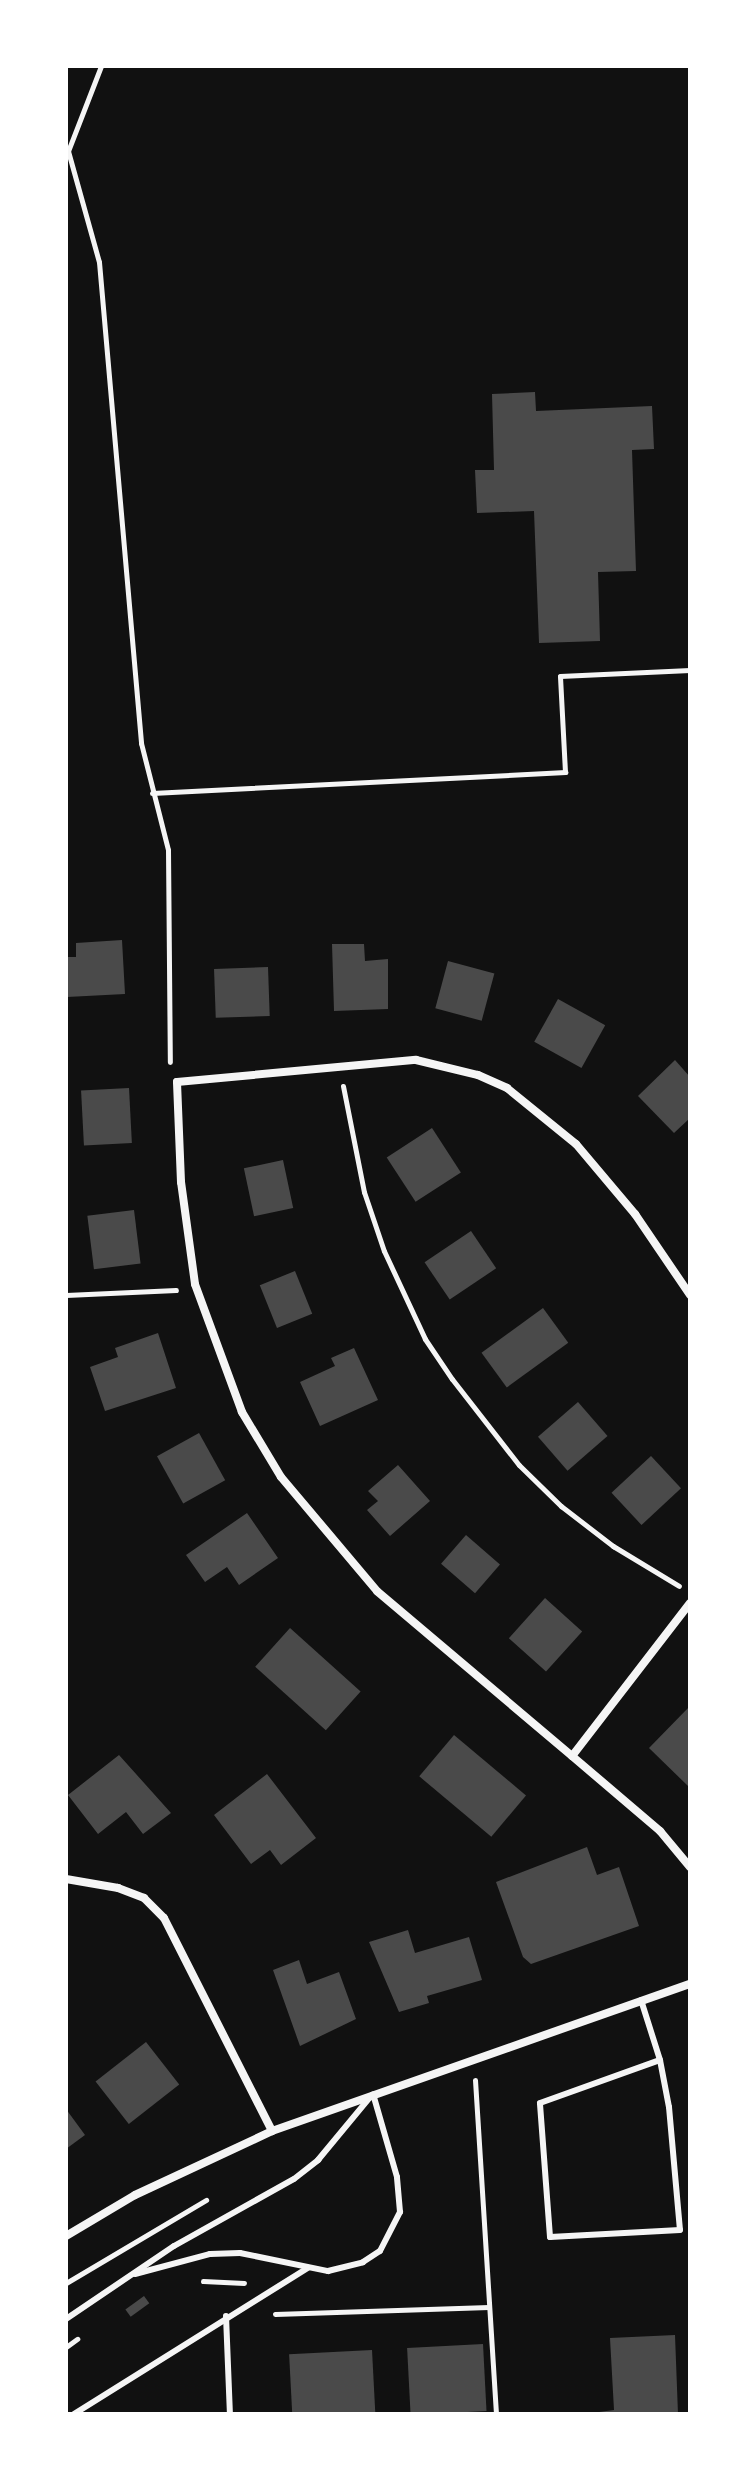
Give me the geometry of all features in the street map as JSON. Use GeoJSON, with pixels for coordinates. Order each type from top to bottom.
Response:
{"type":"FeatureCollection","features":[{"type":"Feature","properties":{"kind":"street"},"geometry":{"type":"LineString","coordinates":[[690,1295],[609,1182],[576,1144],[507,1088],[446,1064],[416,1060],[177,1082],[181,1182],[195,1284],[242,1412],[281,1477],[330,1540],[377,1591],[660,1831],[690,1867]]}},
{"type":"Feature","properties":{"kind":"street"},"geometry":{"type":"LineString","coordinates":[[572,1756],[690,1603]]}},
{"type":"Feature","properties":{"kind":"street"},"geometry":{"type":"LineString","coordinates":[[66,1879],[118,1888],[144,1898],[164,1918],[272,2131]]}},
{"type":"Feature","properties":{"kind":"street"},"geometry":{"type":"LineString","coordinates":[[66,2236],[135,2195],[272,2131],[690,1984]]}},
{"type":"Feature","properties":{"kind":"lane"},"geometry":{"type":"LineString","coordinates":[[641,2000],[660,2060],[677,2164],[680,2230],[550,2237],[540,2103],[660,2060]]}},
{"type":"Feature","properties":{"kind":"lane"},"geometry":{"type":"LineString","coordinates":[[135,2274],[210,2254],[240,2253],[328,2271],[363,2262],[394,2233],[400,2212],[397,2177],[373,2094]]}},
{"type":"Feature","properties":{"kind":"lane"},"geometry":{"type":"LineString","coordinates":[[66,2319],[174,2246],[294,2179],[318,2160],[373,2094]]}},
{"type":"Feature","properties":{"kind":"lane"},"geometry":{"type":"LineString","coordinates":[[74,2414],[226,2316],[308,2268]]}},
{"type":"Feature","properties":{"kind":"lane"},"geometry":{"type":"LineString","coordinates":[[226,2316],[230,2414]]}},
{"type":"Feature","properties":{"kind":"path"},"geometry":{"type":"LineString","coordinates":[[101,66],[68,151],[99,262],[141,743],[168,850],[170,1062],[177,1082]]}},
{"type":"Feature","properties":{"kind":"path"},"geometry":{"type":"LineString","coordinates":[[152,793],[565,772],[560,676],[690,670]]}},
{"type":"Feature","properties":{"kind":"path"},"geometry":{"type":"LineString","coordinates":[[339,1066],[364,1192],[384,1251],[425,1339],[519,1465],[561,1506],[613,1546],[690,1593]]}},
{"type":"Feature","properties":{"kind":"path"},"geometry":{"type":"LineString","coordinates":[[66,1295],[181,1290],[195,1284]]}},
{"type":"Feature","properties":{"kind":"path"},"geometry":{"type":"LineString","coordinates":[[471,2059],[496,2414]]}},
{"type":"Feature","properties":{"kind":"path"},"geometry":{"type":"LineString","coordinates":[[66,2283],[218,2194]]}},
{"type":"Feature","properties":{"kind":"path"},"geometry":{"type":"LineString","coordinates":[[190,2282],[244,2282],[247,2303],[278,2316],[489,2307]]}},
{"type":"Feature","properties":{"kind":"path"},"geometry":{"type":"LineString","coordinates":[[66,2347],[89,2331]]}},
{"type":"Feature","properties":{"kind":"building"},"geometry":{"type":"Polygon","coordinates":[[[535,392],[536,411],[652,406],[654,449],[632,450],[636,571],[598,572],[600,641],[539,643],[534,511],[477,513],[475,470],[494,470],[492,394],[535,392]]]}},
{"type":"Feature","properties":{"kind":"building"},"geometry":{"type":"Polygon","coordinates":[[[122,940],[125,994],[67,997],[66,957],[76,957],[76,943],[122,940]]]}},
{"type":"Feature","properties":{"kind":"building"},"geometry":{"type":"Polygon","coordinates":[[[332,944],[364,944],[365,961],[388,959],[388,1009],[334,1011],[332,944]]]}},
{"type":"Feature","properties":{"kind":"building"},"geometry":{"type":"Polygon","coordinates":[[[448,961],[494,973],[482,1021],[435,1008],[448,961]]]}},
{"type":"Feature","properties":{"kind":"building"},"geometry":{"type":"Polygon","coordinates":[[[268,967],[270,1016],[216,1018],[214,969],[268,967]]]}},
{"type":"Feature","properties":{"kind":"building"},"geometry":{"type":"Polygon","coordinates":[[[558,999],[605,1025],[581,1068],[534,1042],[558,999]]]}},
{"type":"Feature","properties":{"kind":"building"},"geometry":{"type":"Polygon","coordinates":[[[675,1060],[690,1077],[690,1118],[674,1133],[638,1096],[675,1060]]]}},
{"type":"Feature","properties":{"kind":"building"},"geometry":{"type":"Polygon","coordinates":[[[129,1088],[132,1143],[84,1145],[81,1091],[129,1088]]]}},
{"type":"Feature","properties":{"kind":"building"},"geometry":{"type":"Polygon","coordinates":[[[432,1128],[461,1172],[416,1202],[387,1157],[432,1128]]]}},
{"type":"Feature","properties":{"kind":"building"},"geometry":{"type":"Polygon","coordinates":[[[283,1160],[293,1208],[254,1216],[244,1168],[283,1160]]]}},
{"type":"Feature","properties":{"kind":"building"},"geometry":{"type":"Polygon","coordinates":[[[134,1210],[141,1264],[94,1269],[87,1216],[134,1210]]]}},
{"type":"Feature","properties":{"kind":"building"},"geometry":{"type":"Polygon","coordinates":[[[471,1231],[496,1268],[450,1300],[425,1262],[471,1231]]]}},
{"type":"Feature","properties":{"kind":"building"},"geometry":{"type":"Polygon","coordinates":[[[295,1271],[312,1314],[277,1328],[260,1285],[295,1271]]]}},
{"type":"Feature","properties":{"kind":"building"},"geometry":{"type":"Polygon","coordinates":[[[543,1308],[568,1343],[507,1387],[482,1353],[543,1308]]]}},
{"type":"Feature","properties":{"kind":"building"},"geometry":{"type":"Polygon","coordinates":[[[158,1333],[176,1388],[105,1411],[90,1367],[118,1357],[115,1348],[158,1333]]]}},
{"type":"Feature","properties":{"kind":"building"},"geometry":{"type":"Polygon","coordinates":[[[354,1348],[378,1400],[320,1426],[300,1382],[335,1366],[331,1358],[354,1348]]]}},
{"type":"Feature","properties":{"kind":"building"},"geometry":{"type":"Polygon","coordinates":[[[578,1402],[608,1436],[568,1471],[538,1437],[578,1402]]]}},
{"type":"Feature","properties":{"kind":"building"},"geometry":{"type":"Polygon","coordinates":[[[199,1433],[225,1480],[183,1504],[157,1456],[199,1433]]]}},
{"type":"Feature","properties":{"kind":"building"},"geometry":{"type":"Polygon","coordinates":[[[651,1456],[681,1488],[642,1525],[612,1493],[651,1456]]]}},
{"type":"Feature","properties":{"kind":"building"},"geometry":{"type":"Polygon","coordinates":[[[398,1465],[430,1501],[390,1536],[367,1510],[378,1501],[368,1491],[398,1465]]]}},
{"type":"Feature","properties":{"kind":"building"},"geometry":{"type":"Polygon","coordinates":[[[247,1513],[278,1558],[239,1585],[227,1567],[205,1582],[186,1555],[247,1513]]]}},
{"type":"Feature","properties":{"kind":"building"},"geometry":{"type":"Polygon","coordinates":[[[466,1535],[500,1565],[475,1593],[441,1564],[466,1535]]]}},
{"type":"Feature","properties":{"kind":"building"},"geometry":{"type":"Polygon","coordinates":[[[545,1598],[582,1631],[546,1672],[509,1638],[545,1598]]]}},
{"type":"Feature","properties":{"kind":"building"},"geometry":{"type":"Polygon","coordinates":[[[290,1628],[361,1692],[326,1730],[255,1667],[290,1628]]]}},
{"type":"Feature","properties":{"kind":"building"},"geometry":{"type":"Polygon","coordinates":[[[690,1706],[690,1784],[688,1786],[649,1748],[690,1706]]]}},
{"type":"Feature","properties":{"kind":"building"},"geometry":{"type":"Polygon","coordinates":[[[454,1735],[526,1795],[491,1837],[419,1776],[454,1735]]]}},
{"type":"Feature","properties":{"kind":"building"},"geometry":{"type":"Polygon","coordinates":[[[119,1755],[171,1813],[143,1834],[126,1812],[98,1834],[68,1795],[119,1755]]]}},
{"type":"Feature","properties":{"kind":"building"},"geometry":{"type":"Polygon","coordinates":[[[267,1774],[316,1838],[281,1865],[270,1850],[251,1864],[214,1815],[267,1774]]]}},
{"type":"Feature","properties":{"kind":"building"},"geometry":{"type":"Polygon","coordinates":[[[587,1847],[597,1875],[619,1867],[639,1926],[531,1964],[523,1957],[496,1882],[587,1847]]]}},
{"type":"Feature","properties":{"kind":"building"},"geometry":{"type":"Polygon","coordinates":[[[408,1930],[415,1953],[469,1937],[482,1980],[427,1996],[429,2003],[399,2012],[369,1942],[408,1930]]]}},
{"type":"Feature","properties":{"kind":"building"},"geometry":{"type":"Polygon","coordinates":[[[299,1960],[307,1984],[339,1972],[356,2019],[300,2046],[273,1970],[299,1960]]]}},
{"type":"Feature","properties":{"kind":"building"},"geometry":{"type":"Polygon","coordinates":[[[146,2042],[179,2085],[129,2124],[96,2081],[146,2042]]]}},
{"type":"Feature","properties":{"kind":"building"},"geometry":{"type":"Polygon","coordinates":[[[66,2109],[85,2135],[66,2149],[66,2109]]]}},
{"type":"Feature","properties":{"kind":"building"},"geometry":{"type":"Polygon","coordinates":[[[144,2296],[149,2303],[131,2317],[125,2310],[144,2296]]]}},
{"type":"Feature","properties":{"kind":"building"},"geometry":{"type":"Polygon","coordinates":[[[675,2335],[678,2414],[584,2414],[614,2410],[610,2338],[675,2335]]]}},
{"type":"Feature","properties":{"kind":"building"},"geometry":{"type":"Polygon","coordinates":[[[483,2344],[487,2411],[411,2414],[407,2348],[483,2344]]]}},
{"type":"Feature","properties":{"kind":"building"},"geometry":{"type":"Polygon","coordinates":[[[372,2350],[375,2414],[292,2414],[289,2354],[372,2350]]]}}]}
